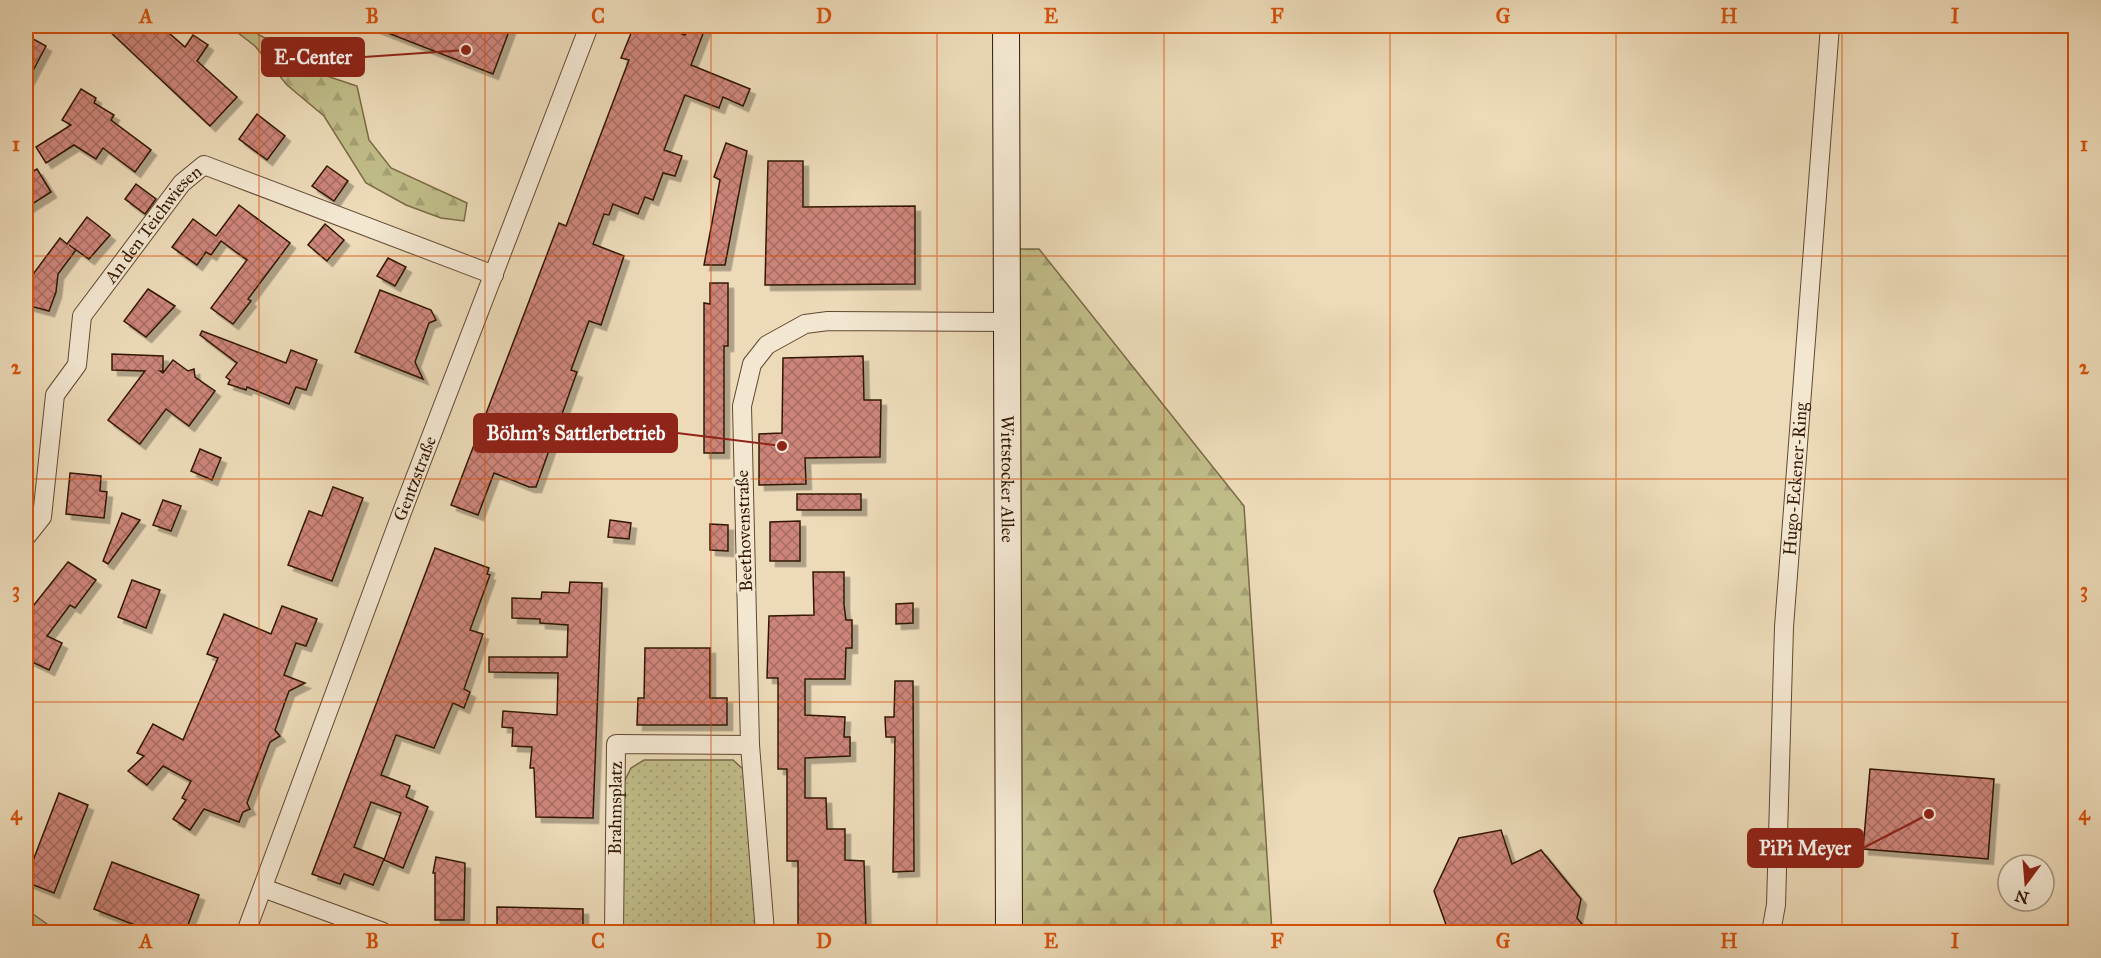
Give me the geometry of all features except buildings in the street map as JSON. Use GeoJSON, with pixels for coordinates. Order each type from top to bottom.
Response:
{"type":"FeatureCollection","features":[{"type":"Feature","properties":{"kind":"main road","name":"Wittstocker Allee"},"geometry":{"type":"LineString","coordinates":[[1006,26],[1009,933]]}},
{"type":"Feature","properties":{"kind":"street","name":"Gentzstraße"},"geometry":{"type":"LineString","coordinates":[[246,933],[402,512],[589,26]]}},
{"type":"Feature","properties":{"kind":"street","name":"Hugo-Eckener-Ring"},"geometry":{"type":"LineString","coordinates":[[1771,933],[1776,905],[1784,627],[1830,26]]}},
{"type":"Feature","properties":{"kind":"street","name":"An den Teichwiesen"},"geometry":{"type":"LineString","coordinates":[[26,537],[42,517],[55,394],[77,365],[82,316],[182,183],[204,165],[494,275]]}},
{"type":"Feature","properties":{"kind":"street","name":"Beethovenstraße"},"geometry":{"type":"LineString","coordinates":[[765,933],[750,745],[742,453],[742,406],[752,364],[767,345],[806,324],[828,321],[1007,322]]}},
{"type":"Feature","properties":{"kind":"street","name":"Brahmsplatz"},"geometry":{"type":"LineString","coordinates":[[614,933],[616,744],[750,745]]}},
{"type":"Feature","properties":{"kind":"street"},"geometry":{"type":"LineString","coordinates":[[263,888],[383,933]]}},
{"type":"Feature","properties":{"kind":"green space"},"geometry":{"type":"Polygon","coordinates":[[[229,26],[250,26],[259,35],[308,57],[321,74],[357,86],[369,140],[391,168],[467,203],[464,221],[441,218],[406,205],[366,183],[324,116],[287,85],[255,46],[229,26]]]}},
{"type":"Feature","properties":{"kind":"green space"},"geometry":{"type":"Polygon","coordinates":[[[1017,249],[1039,249],[1244,506],[1272,932],[1019,932],[1017,249]]]}},
{"type":"Feature","properties":{"kind":"green space"},"geometry":{"type":"Polygon","coordinates":[[[644,760],[733,760],[744,770],[758,932],[623,932],[624,782],[631,768],[644,760]]]}},
{"type":"Feature","properties":{"kind":"green space"},"geometry":{"type":"Polygon","coordinates":[[[26,909],[58,932],[26,932],[26,909]]]}},
{"type":"Feature","properties":{"kind":"place","name":"E-Center"},"geometry":{"type":"Point","coordinates":[466,50]}},
{"type":"Feature","properties":{"kind":"place","name":"Böhm’s Sattlerbetrieb"},"geometry":{"type":"Point","coordinates":[782,446]}},
{"type":"Feature","properties":{"kind":"place","name":"PiPi Meyer"},"geometry":{"type":"Point","coordinates":[1929,814]}}]}
